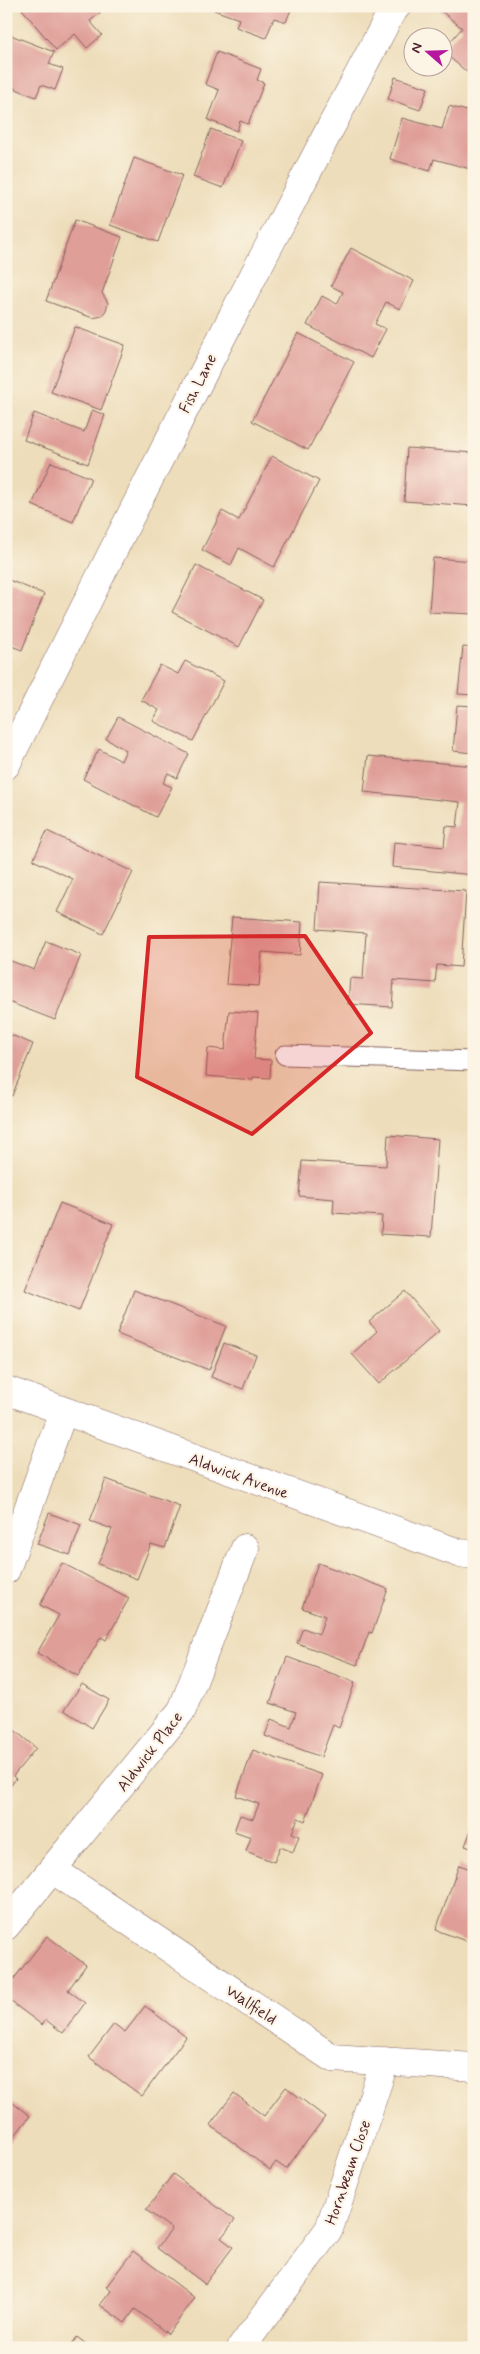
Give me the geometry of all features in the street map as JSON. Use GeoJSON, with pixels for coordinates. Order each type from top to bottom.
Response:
{"type":"FeatureCollection","features":[{"type":"Feature","properties":{"kind":"street","name":"Fish Lane"},"geometry":{"type":"LineString","coordinates":[[6,765],[153,469],[388,8]]}},
{"type":"Feature","properties":{"kind":"street","name":"Aldwick Avenue"},"geometry":{"type":"LineString","coordinates":[[6,1390],[459,1553],[474,1555]]}},
{"type":"Feature","properties":{"kind":"street"},"geometry":{"type":"LineString","coordinates":[[6,1570],[63,1412]]}},
{"type":"Feature","properties":{"kind":"street","name":"Aldwick Place"},"geometry":{"type":"LineString","coordinates":[[6,1926],[182,1710],[245,1548]]}},
{"type":"Feature","properties":{"kind":"street","name":"Wallfield"},"geometry":{"type":"LineString","coordinates":[[53,1870],[332,2058],[474,2067]]}},
{"type":"Feature","properties":{"kind":"street","name":"Hornbeam Close"},"geometry":{"type":"LineString","coordinates":[[242,2348],[329,2229],[385,2061]]}},
{"type":"Feature","properties":{"kind":"lane"},"geometry":{"type":"LineString","coordinates":[[285,1055],[474,1061]]}},
{"type":"Feature","properties":{"kind":"highlighted area"},"geometry":{"type":"Polygon","coordinates":[[[305,936],[371,1033],[252,1134],[137,1077],[149,937],[305,936]]]}},
{"type":"Feature","properties":{"kind":"building"},"geometry":{"type":"Polygon","coordinates":[[[24,6],[95,6],[100,13],[90,21],[102,35],[87,48],[75,34],[56,50],[22,9],[24,6]]]}},
{"type":"Feature","properties":{"kind":"building"},"geometry":{"type":"Polygon","coordinates":[[[215,6],[292,7],[286,22],[274,18],[266,38],[236,27],[239,19],[214,10],[215,6]]]}},
{"type":"Feature","properties":{"kind":"building"},"geometry":{"type":"Polygon","coordinates":[[[443,6],[474,6],[474,78],[452,59],[452,40],[462,28],[440,10],[443,6]]]}},
{"type":"Feature","properties":{"kind":"building"},"geometry":{"type":"Polygon","coordinates":[[[8,34],[54,52],[49,64],[63,69],[55,90],[41,85],[36,97],[6,85],[8,34]]]}},
{"type":"Feature","properties":{"kind":"building"},"geometry":{"type":"Polygon","coordinates":[[[217,52],[261,69],[257,80],[264,83],[248,124],[240,121],[237,131],[208,120],[219,90],[205,84],[217,52]]]}},
{"type":"Feature","properties":{"kind":"building"},"geometry":{"type":"Polygon","coordinates":[[[395,77],[428,88],[420,110],[388,99],[395,77]]]}},
{"type":"Feature","properties":{"kind":"building"},"geometry":{"type":"Polygon","coordinates":[[[449,106],[474,113],[474,170],[434,159],[430,171],[390,159],[402,118],[442,129],[449,106]]]}},
{"type":"Feature","properties":{"kind":"building"},"geometry":{"type":"Polygon","coordinates":[[[211,129],[241,141],[223,188],[193,177],[211,129]]]}},
{"type":"Feature","properties":{"kind":"building"},"geometry":{"type":"Polygon","coordinates":[[[134,158],[182,175],[158,242],[110,225],[134,158]]]}},
{"type":"Feature","properties":{"kind":"building"},"geometry":{"type":"Polygon","coordinates":[[[75,220],[122,237],[102,293],[108,303],[102,316],[93,318],[46,301],[75,220]]]}},
{"type":"Feature","properties":{"kind":"building"},"geometry":{"type":"Polygon","coordinates":[[[351,248],[414,281],[400,309],[386,302],[375,324],[386,329],[371,358],[307,325],[322,296],[337,304],[343,292],[331,286],[351,248]]]}},
{"type":"Feature","properties":{"kind":"building"},"geometry":{"type":"Polygon","coordinates":[[[75,327],[125,345],[101,410],[51,392],[75,327]]]}},
{"type":"Feature","properties":{"kind":"building"},"geometry":{"type":"Polygon","coordinates":[[[298,333],[354,362],[308,450],[252,421],[298,333]]]}},
{"type":"Feature","properties":{"kind":"building"},"geometry":{"type":"Polygon","coordinates":[[[92,410],[105,415],[88,464],[24,440],[34,413],[84,432],[92,410]]]}},
{"type":"Feature","properties":{"kind":"building"},"geometry":{"type":"Polygon","coordinates":[[[407,448],[474,453],[474,506],[404,501],[407,448]]]}},
{"type":"Feature","properties":{"kind":"building"},"geometry":{"type":"Polygon","coordinates":[[[272,456],[319,481],[274,567],[239,548],[231,565],[202,550],[222,511],[239,520],[272,456]]]}},
{"type":"Feature","properties":{"kind":"building"},"geometry":{"type":"Polygon","coordinates":[[[51,462],[91,478],[73,522],[32,505],[51,462]]]}},
{"type":"Feature","properties":{"kind":"building"},"geometry":{"type":"Polygon","coordinates":[[[433,558],[474,561],[474,614],[429,612],[433,558]]]}},
{"type":"Feature","properties":{"kind":"building"},"geometry":{"type":"Polygon","coordinates":[[[196,565],[263,600],[239,647],[172,612],[196,565]]]}},
{"type":"Feature","properties":{"kind":"building"},"geometry":{"type":"Polygon","coordinates":[[[6,579],[44,594],[22,650],[6,644],[6,579]]]}},
{"type":"Feature","properties":{"kind":"building"},"geometry":{"type":"Polygon","coordinates":[[[463,647],[474,648],[474,695],[458,694],[463,647]]]}},
{"type":"Feature","properties":{"kind":"building"},"geometry":{"type":"Polygon","coordinates":[[[185,661],[224,681],[193,741],[153,721],[159,710],[141,700],[160,665],[178,674],[185,661]]]}},
{"type":"Feature","properties":{"kind":"building"},"geometry":{"type":"Polygon","coordinates":[[[457,705],[474,706],[474,753],[453,751],[457,705]]]}},
{"type":"Feature","properties":{"kind":"building"},"geometry":{"type":"Polygon","coordinates":[[[118,717],[189,754],[177,778],[168,773],[163,783],[172,787],[156,817],[83,779],[99,749],[121,761],[126,750],[106,739],[118,717]]]}},
{"type":"Feature","properties":{"kind":"building"},"geometry":{"type":"Polygon","coordinates":[[[368,756],[474,766],[474,875],[392,867],[394,842],[444,847],[446,826],[457,827],[460,802],[364,792],[368,756]]]}},
{"type":"Feature","properties":{"kind":"building"},"geometry":{"type":"Polygon","coordinates":[[[47,831],[133,872],[103,934],[57,912],[73,879],[33,860],[47,831]]]}},
{"type":"Feature","properties":{"kind":"building"},"geometry":{"type":"Polygon","coordinates":[[[320,882],[466,891],[461,967],[437,965],[435,983],[394,980],[392,1007],[348,1004],[350,978],[363,979],[366,933],[317,929],[320,882]]]}},
{"type":"Feature","properties":{"kind":"building"},"geometry":{"type":"Polygon","coordinates":[[[232,917],[302,922],[300,955],[262,952],[259,986],[226,984],[232,917]]]}},
{"type":"Feature","properties":{"kind":"building"},"geometry":{"type":"Polygon","coordinates":[[[46,941],[81,955],[55,1020],[6,1001],[6,959],[34,970],[46,941]]]}},
{"type":"Feature","properties":{"kind":"building"},"geometry":{"type":"Polygon","coordinates":[[[229,1011],[258,1013],[254,1059],[271,1060],[270,1078],[253,1077],[253,1080],[206,1076],[208,1048],[225,1050],[229,1011]]]}},
{"type":"Feature","properties":{"kind":"building"},"geometry":{"type":"Polygon","coordinates":[[[6,1033],[33,1044],[12,1096],[6,1093],[6,1033]]]}},
{"type":"Feature","properties":{"kind":"building"},"geometry":{"type":"Polygon","coordinates":[[[388,1135],[438,1139],[431,1237],[381,1234],[382,1216],[333,1213],[334,1199],[299,1196],[302,1161],[386,1166],[388,1135]]]}},
{"type":"Feature","properties":{"kind":"building"},"geometry":{"type":"Polygon","coordinates":[[[60,1203],[113,1224],[79,1311],[25,1290],[60,1203]]]}},
{"type":"Feature","properties":{"kind":"building"},"geometry":{"type":"Polygon","coordinates":[[[134,1290],[226,1326],[209,1370],[117,1334],[134,1290]]]}},
{"type":"Feature","properties":{"kind":"building"},"geometry":{"type":"Polygon","coordinates":[[[405,1291],[439,1331],[379,1384],[352,1354],[377,1331],[369,1322],[405,1291]]]}},
{"type":"Feature","properties":{"kind":"building"},"geometry":{"type":"Polygon","coordinates":[[[224,1343],[256,1355],[243,1389],[211,1377],[224,1343]]]}},
{"type":"Feature","properties":{"kind":"building"},"geometry":{"type":"Polygon","coordinates":[[[106,1479],[180,1506],[165,1548],[151,1544],[137,1579],[98,1564],[112,1529],[90,1521],[106,1479]]]}},
{"type":"Feature","properties":{"kind":"building"},"geometry":{"type":"Polygon","coordinates":[[[49,1513],[81,1525],[70,1555],[37,1544],[49,1513]]]}},
{"type":"Feature","properties":{"kind":"building"},"geometry":{"type":"Polygon","coordinates":[[[62,1563],[129,1598],[106,1640],[101,1637],[78,1676],[37,1653],[59,1615],[40,1605],[62,1563]]]}},
{"type":"Feature","properties":{"kind":"building"},"geometry":{"type":"Polygon","coordinates":[[[318,1563],[388,1589],[372,1633],[369,1632],[357,1665],[297,1643],[303,1628],[319,1634],[325,1616],[302,1608],[318,1563]]]}},
{"type":"Feature","properties":{"kind":"building"},"geometry":{"type":"Polygon","coordinates":[[[287,1657],[355,1682],[339,1728],[333,1725],[321,1757],[265,1736],[271,1719],[291,1727],[296,1712],[270,1703],[287,1657]]]}},
{"type":"Feature","properties":{"kind":"building"},"geometry":{"type":"Polygon","coordinates":[[[82,1684],[109,1700],[92,1728],[64,1710],[82,1684]]]}},
{"type":"Feature","properties":{"kind":"building"},"geometry":{"type":"Polygon","coordinates":[[[6,1723],[36,1748],[13,1776],[16,1779],[6,1791],[6,1723]]]}},
{"type":"Feature","properties":{"kind":"building"},"geometry":{"type":"Polygon","coordinates":[[[253,1750],[322,1775],[305,1821],[298,1818],[292,1833],[299,1836],[293,1852],[280,1847],[274,1862],[246,1851],[251,1837],[234,1831],[240,1815],[253,1819],[259,1804],[236,1796],[253,1750]]]}},
{"type":"Feature","properties":{"kind":"building"},"geometry":{"type":"Polygon","coordinates":[[[474,1822],[474,1849],[465,1846],[474,1822]]]}},
{"type":"Feature","properties":{"kind":"building"},"geometry":{"type":"Polygon","coordinates":[[[459,1865],[474,1870],[474,1944],[436,1930],[459,1865]]]}},
{"type":"Feature","properties":{"kind":"building"},"geometry":{"type":"Polygon","coordinates":[[[47,1936],[86,1965],[68,1990],[85,2003],[63,2033],[46,2020],[42,2025],[6,1998],[6,1989],[47,1936]]]}},
{"type":"Feature","properties":{"kind":"building"},"geometry":{"type":"Polygon","coordinates":[[[145,2006],[186,2037],[142,2096],[89,2057],[114,2024],[125,2032],[145,2006]]]}},
{"type":"Feature","properties":{"kind":"building"},"geometry":{"type":"Polygon","coordinates":[[[286,2087],[325,2117],[286,2169],[276,2162],[270,2170],[210,2125],[234,2093],[264,2116],[286,2087]]]}},
{"type":"Feature","properties":{"kind":"building"},"geometry":{"type":"Polygon","coordinates":[[[6,2098],[30,2116],[6,2147],[6,2098]]]}},
{"type":"Feature","properties":{"kind":"building"},"geometry":{"type":"Polygon","coordinates":[[[173,2174],[235,2220],[221,2238],[233,2247],[205,2284],[157,2248],[172,2229],[146,2210],[173,2174]]]}},
{"type":"Feature","properties":{"kind":"building"},"geometry":{"type":"Polygon","coordinates":[[[133,2251],[195,2298],[168,2334],[135,2309],[125,2323],[100,2305],[111,2291],[106,2287],[133,2251]]]}},
{"type":"Feature","properties":{"kind":"building"},"geometry":{"type":"Polygon","coordinates":[[[77,2337],[91,2348],[69,2348],[77,2337]]]}}]}
